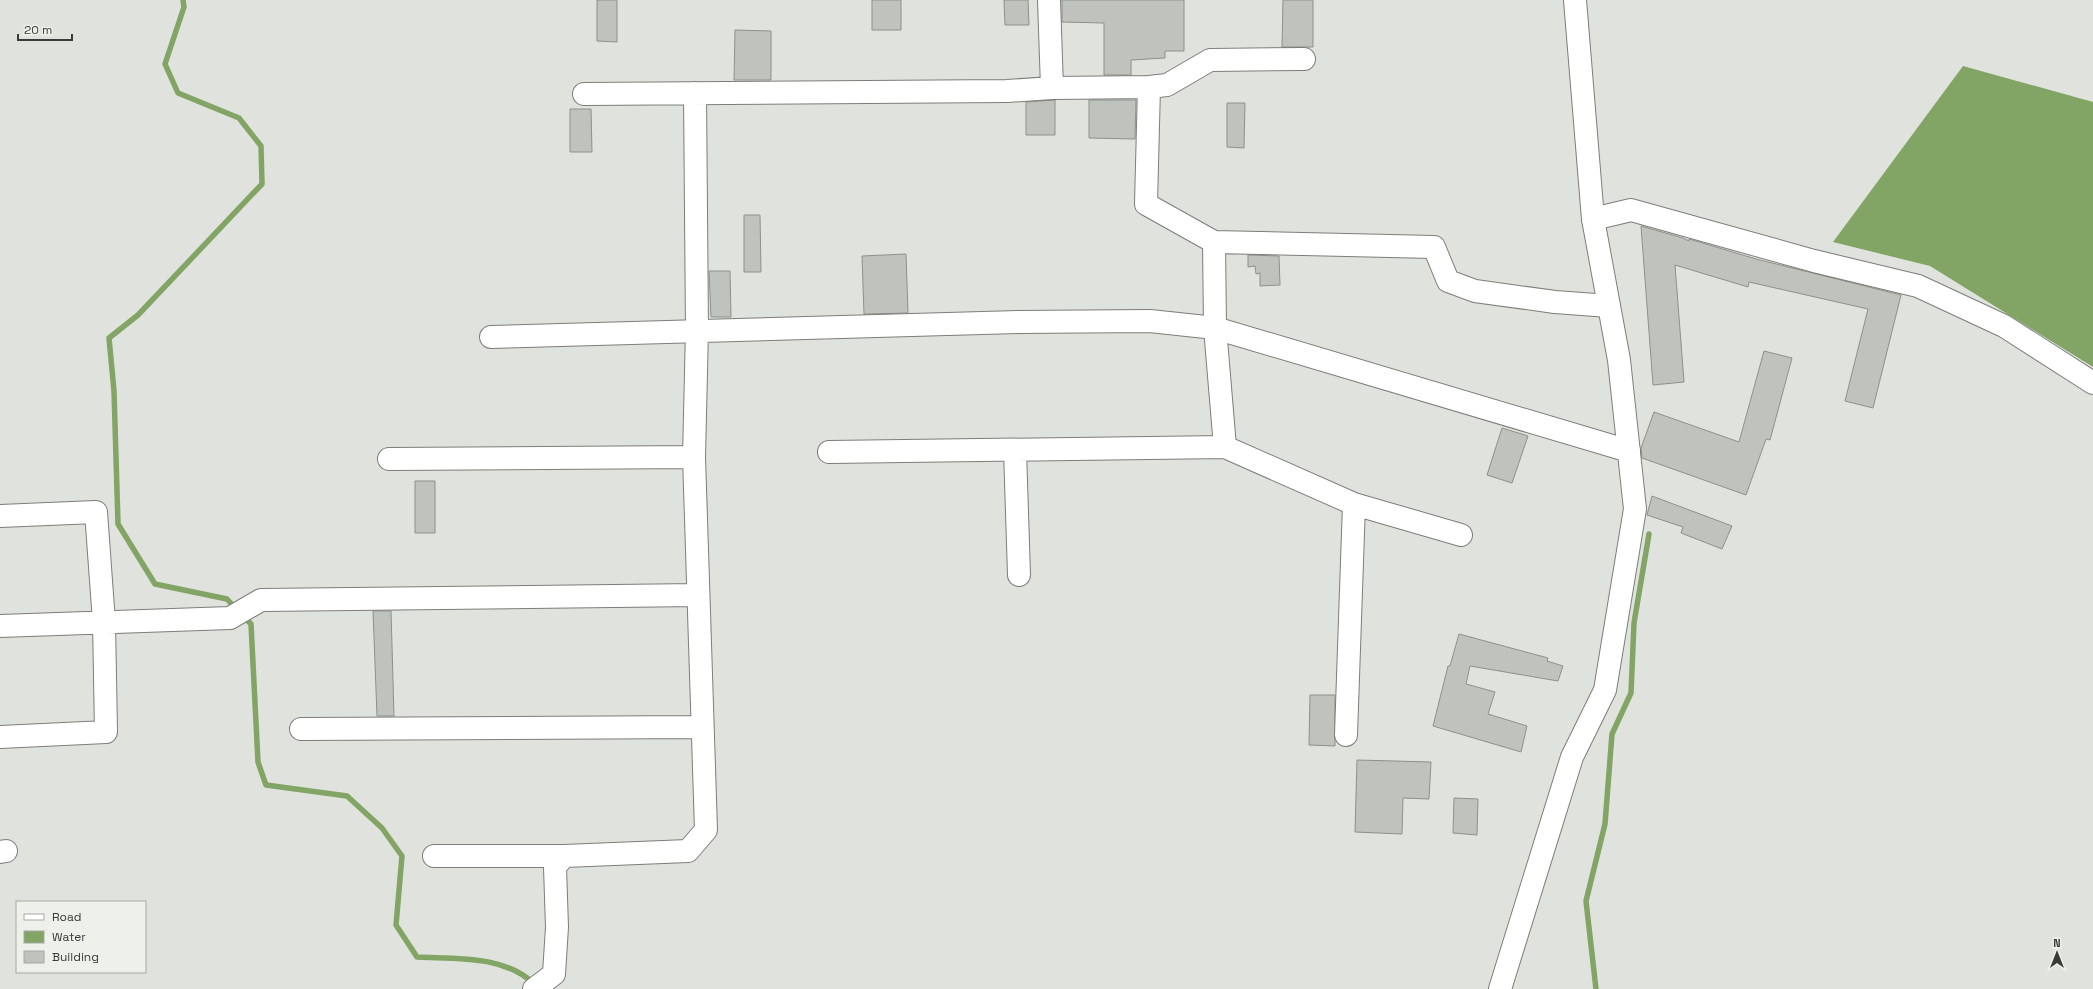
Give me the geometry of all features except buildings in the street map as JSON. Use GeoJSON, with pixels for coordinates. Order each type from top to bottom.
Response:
{"type":"FeatureCollection","features":[{"type":"Feature","properties":{"kind":"street"},"geometry":{"type":"LineString","coordinates":[[1050,0],[1052,88]]}},
{"type":"Feature","properties":{"kind":"street"},"geometry":{"type":"LineString","coordinates":[[1500,989],[1572,757],[1605,690],[1635,509],[1619,360],[1593,219],[1575,0]]}},
{"type":"Feature","properties":{"kind":"street"},"geometry":{"type":"LineString","coordinates":[[584,94],[1007,91],[1052,88],[1149,87],[1167,84],[1210,60],[1304,59]]}},
{"type":"Feature","properties":{"kind":"street"},"geometry":{"type":"LineString","coordinates":[[1149,87],[1146,204],[1214,242],[1434,247],[1448,281],[1475,291],[1555,302],[1609,306]]}},
{"type":"Feature","properties":{"kind":"street"},"geometry":{"type":"LineString","coordinates":[[434,856],[564,856],[688,851],[706,830],[694,458],[697,330],[695,93]]}},
{"type":"Feature","properties":{"kind":"street"},"geometry":{"type":"LineString","coordinates":[[1593,219],[1631,210],[1814,261],[1918,286],[2004,326],[2093,383]]}},
{"type":"Feature","properties":{"kind":"street"},"geometry":{"type":"LineString","coordinates":[[1214,242],[1215,328],[1225,447]]}},
{"type":"Feature","properties":{"kind":"street"},"geometry":{"type":"LineString","coordinates":[[491,337],[1018,322],[1142,321],[1215,328],[1628,451]]}},
{"type":"Feature","properties":{"kind":"street"},"geometry":{"type":"LineString","coordinates":[[829,452],[1225,447],[1354,504],[1461,535]]}},
{"type":"Feature","properties":{"kind":"street"},"geometry":{"type":"LineString","coordinates":[[1015,450],[1020,575]]}},
{"type":"Feature","properties":{"kind":"street"},"geometry":{"type":"LineString","coordinates":[[389,459],[694,458]]}},
{"type":"Feature","properties":{"kind":"street"},"geometry":{"type":"LineString","coordinates":[[1346,735],[1354,504]]}},
{"type":"Feature","properties":{"kind":"street"},"geometry":{"type":"LineString","coordinates":[[0,516],[96,512],[104,622],[106,732],[0,737]]}},
{"type":"Feature","properties":{"kind":"street"},"geometry":{"type":"LineString","coordinates":[[0,626],[230,618],[261,600],[698,595]]}},
{"type":"Feature","properties":{"kind":"street"},"geometry":{"type":"LineString","coordinates":[[301,729],[702,727]]}},
{"type":"Feature","properties":{"kind":"street"},"geometry":{"type":"LineString","coordinates":[[534,989],[554,974],[557,927],[555,867],[564,856]]}},
{"type":"Feature","properties":{"kind":"water"},"geometry":{"type":"Polygon","coordinates":[[[1963,66],[2093,102],[2093,367],[1930,266],[1833,242],[1963,66]]]}},
{"type":"Feature","properties":{"kind":"waterway"},"geometry":{"type":"LineString","coordinates":[[183,0],[184,7],[165,64],[178,93],[239,118],[261,146],[262,184],[138,315],[109,338],[114,391],[118,524],[155,584],[227,599],[237,610]]}},
{"type":"Feature","properties":{"kind":"waterway"},"geometry":{"type":"LineString","coordinates":[[1596,989],[1586,901],[1605,824],[1612,734],[1631,693],[1634,623],[1649,534]]}},
{"type":"Feature","properties":{"kind":"waterway"},"geometry":{"type":"LineString","coordinates":[[243,616],[251,624],[258,762],[266,785],[347,796],[382,828],[402,856],[396,925],[417,957],[478,960],[493,963],[508,967],[533,983]]}}]}
